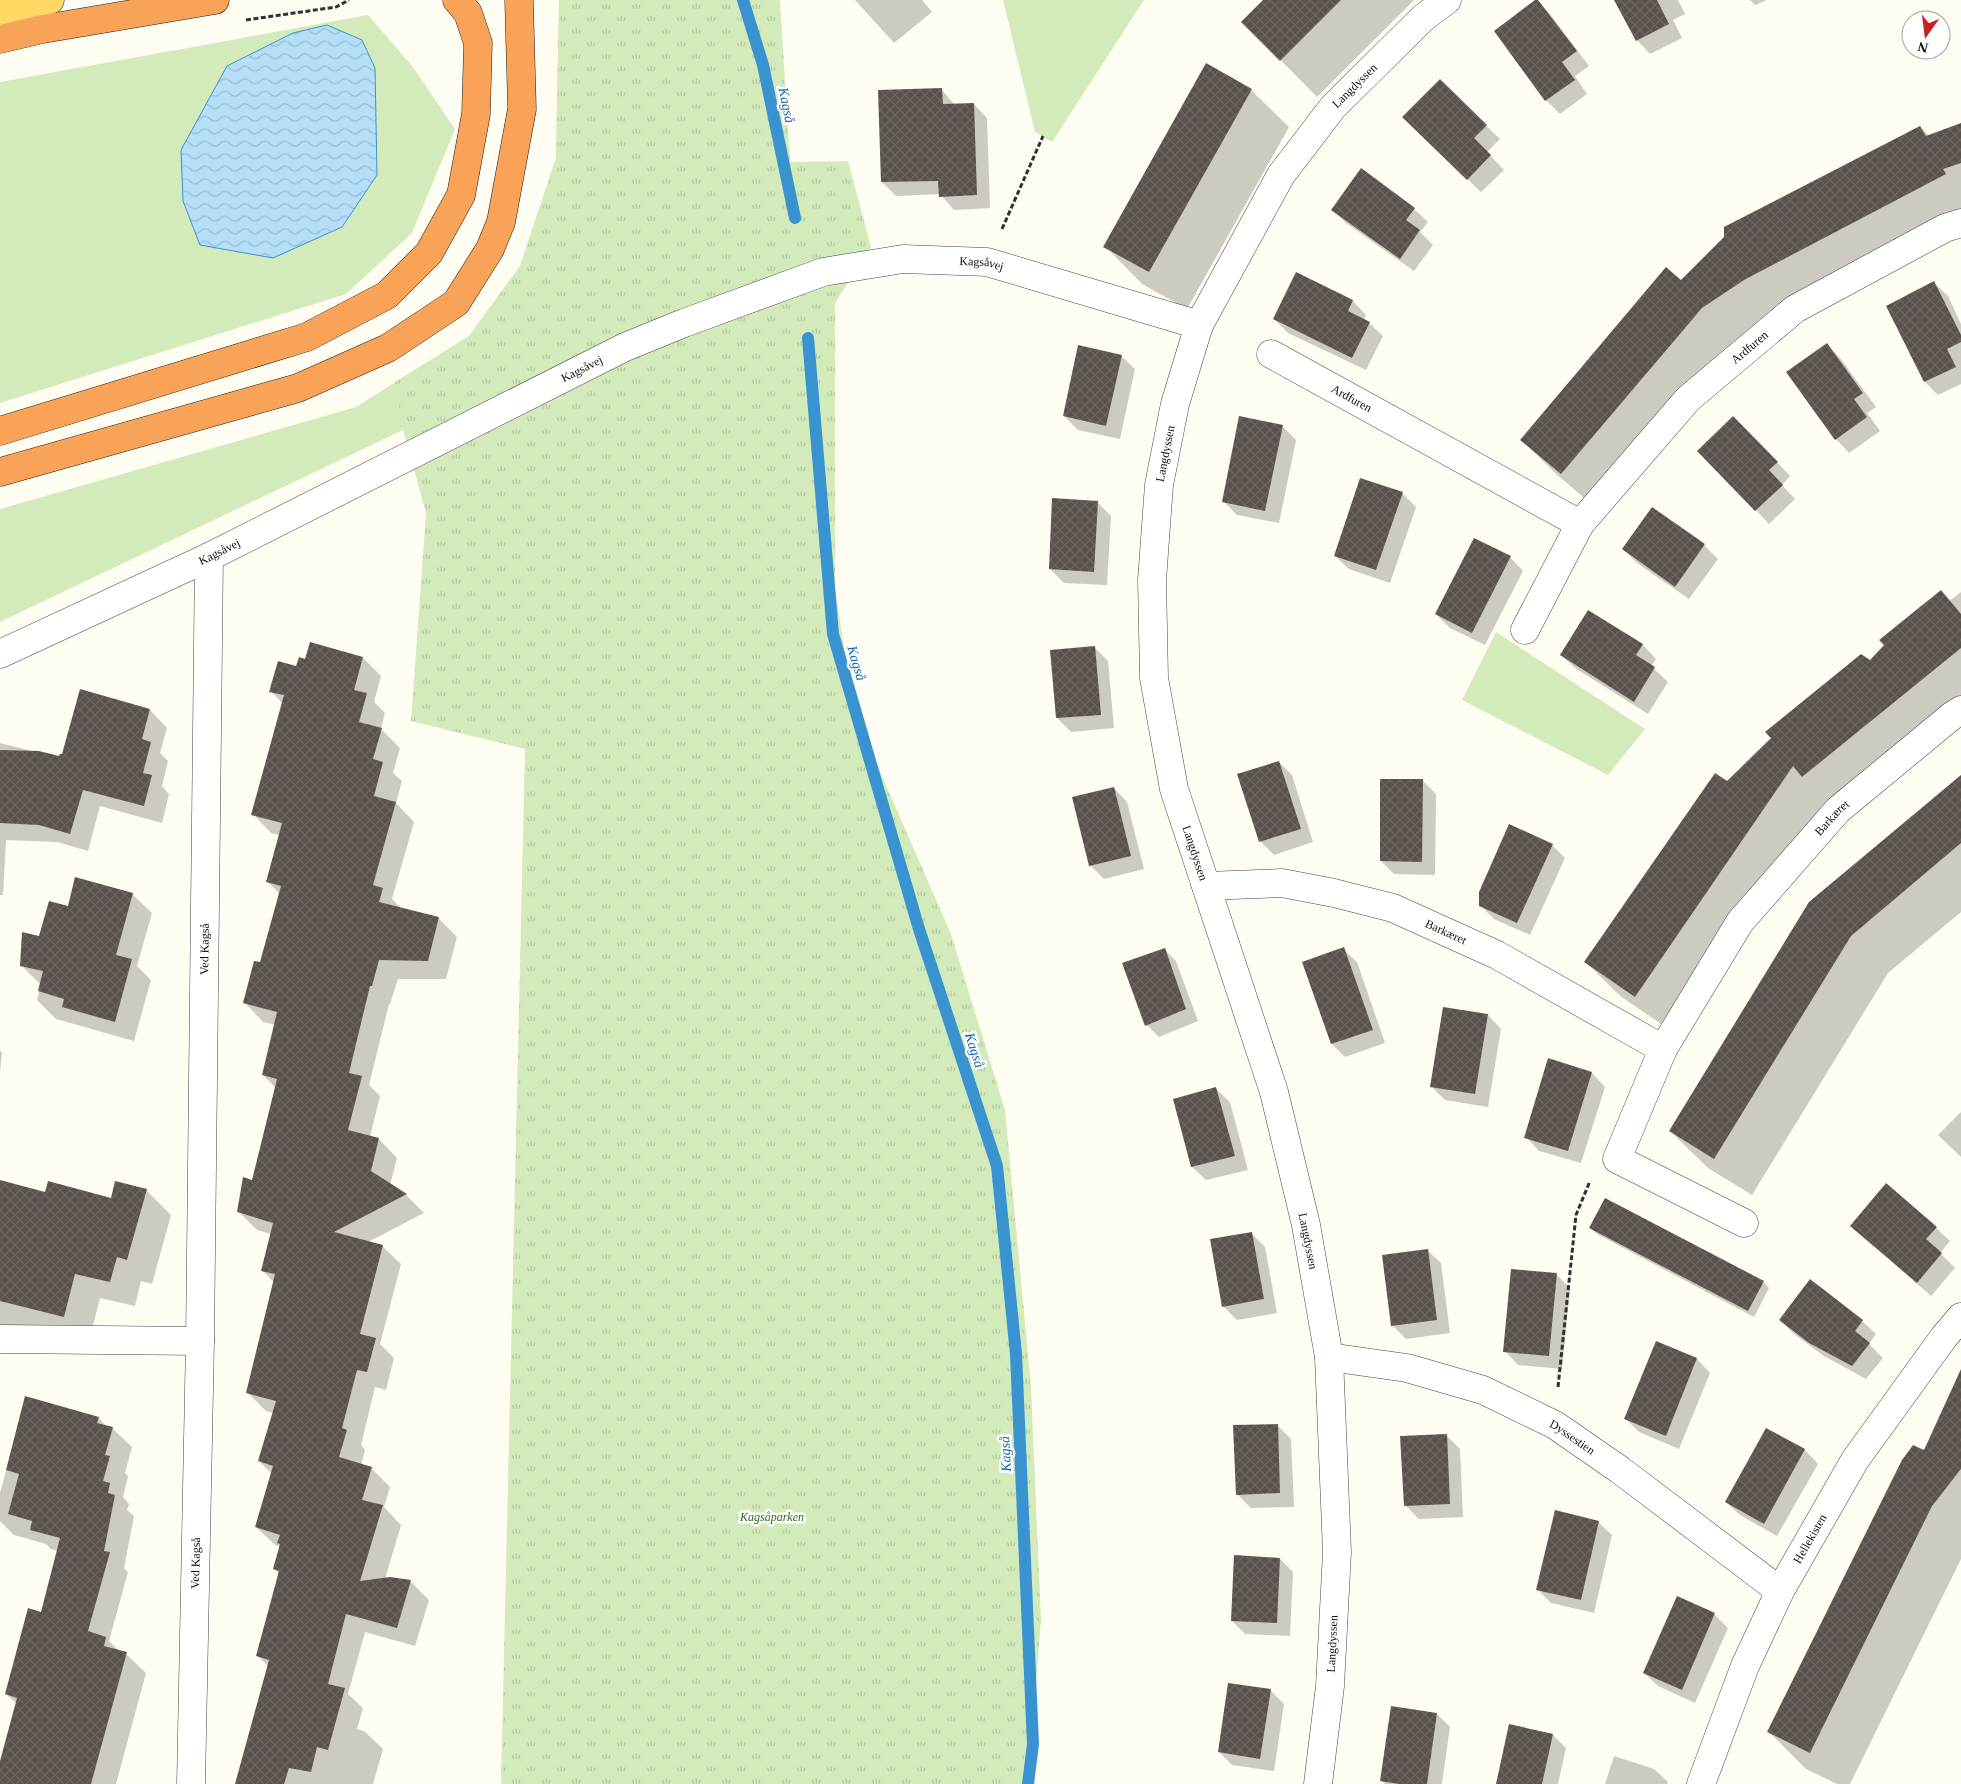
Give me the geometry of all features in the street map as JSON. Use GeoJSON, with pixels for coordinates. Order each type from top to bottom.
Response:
{"type":"FeatureCollection","features":[{"type":"Feature","properties":{"kind":"highway"},"geometry":{"type":"LineString","coordinates":[[0,38],[215,0]]}},
{"type":"Feature","properties":{"kind":"highway"},"geometry":{"type":"LineString","coordinates":[[0,430],[307,338],[387,295],[429,253],[462,195],[476,114],[478,43],[468,13],[457,0]]}},
{"type":"Feature","properties":{"kind":"highway"},"geometry":{"type":"LineString","coordinates":[[0,472],[298,388],[388,348],[456,303],[490,249],[501,222],[522,110],[520,0]]}},
{"type":"Feature","properties":{"kind":"main road"},"geometry":{"type":"LineString","coordinates":[[0,10],[50,0]]}},
{"type":"Feature","properties":{"kind":"street","name":"Langdyssen"},"geometry":{"type":"LineString","coordinates":[[1318,1784],[1330,1686],[1336,1552],[1328,1358],[1306,1225],[1274,1092],[1174,789],[1154,678],[1152,580],[1159,485],[1175,404],[1199,325],[1281,175],[1333,106],[1424,18],[1447,0]]}},
{"type":"Feature","properties":{"kind":"street","name":"Ardfuren"},"geometry":{"type":"LineString","coordinates":[[1525,630],[1580,524],[1688,400],[1795,309],[1945,228],[1961,223]]}},
{"type":"Feature","properties":{"kind":"street","name":"Kagsåvej"},"geometry":{"type":"LineString","coordinates":[[0,654],[209,557],[625,347],[684,323],[823,272],[903,259],[987,262],[1199,325]]}},
{"type":"Feature","properties":{"kind":"street","name":"Ardfuren"},"geometry":{"type":"LineString","coordinates":[[1271,354],[1580,524]]}},
{"type":"Feature","properties":{"kind":"street","name":"Ved Kagså"},"geometry":{"type":"LineString","coordinates":[[191,1784],[200,1341],[209,557]]}},
{"type":"Feature","properties":{"kind":"street","name":"Barkæret"},"geometry":{"type":"LineString","coordinates":[[1617,1159],[1663,1049],[1740,922],[1838,810],[1945,721],[1961,710]]}},
{"type":"Feature","properties":{"kind":"street","name":"Barkæret"},"geometry":{"type":"LineString","coordinates":[[1206,886],[1282,883],[1334,893],[1392,908],[1497,955],[1663,1049]]}},
{"type":"Feature","properties":{"kind":"street"},"geometry":{"type":"LineString","coordinates":[[1617,1159],[1744,1223]]}},
{"type":"Feature","properties":{"kind":"street","name":"Hellekisten"},"geometry":{"type":"LineString","coordinates":[[1701,1784],[1745,1666],[1780,1592],[1855,1460],[1944,1336],[1961,1317]]}},
{"type":"Feature","properties":{"kind":"street"},"geometry":{"type":"LineString","coordinates":[[0,1339],[200,1341]]}},
{"type":"Feature","properties":{"kind":"street","name":"Dyssestien"},"geometry":{"type":"LineString","coordinates":[[1328,1358],[1407,1368],[1436,1376],[1483,1390],[1554,1424],[1620,1470],[1780,1592]]}},
{"type":"Feature","properties":{"kind":"path"},"geometry":{"type":"LineString","coordinates":[[987,262],[1043,136]]}},
{"type":"Feature","properties":{"kind":"path"},"geometry":{"type":"LineString","coordinates":[[1554,1424],[1576,1215],[1593,1173],[1617,1159]]}},
{"type":"Feature","properties":{"kind":"green space"},"geometry":{"type":"Polygon","coordinates":[[[559,0],[599,329],[466,400],[0,622],[0,509],[356,407],[469,336],[520,266],[556,158],[559,0]]]}},
{"type":"Feature","properties":{"kind":"green space","name":"Kagsåparken"},"geometry":{"type":"Polygon","coordinates":[[[559,0],[780,0],[790,162],[848,161],[871,247],[835,303],[835,588],[854,712],[951,934],[1005,1110],[1031,1387],[1041,1620],[1028,1784],[501,1784],[525,749],[411,721],[426,513],[403,430],[395,382],[469,336],[520,266],[556,158],[559,0]]]}},
{"type":"Feature","properties":{"kind":"green space"},"geometry":{"type":"Polygon","coordinates":[[[1003,0],[1144,0],[1052,142],[1035,132],[1003,0]]]}},
{"type":"Feature","properties":{"kind":"green space"},"geometry":{"type":"Polygon","coordinates":[[[368,15],[413,67],[455,129],[412,233],[346,294],[0,403],[0,82],[368,15]]]}},
{"type":"Feature","properties":{"kind":"green space"},"geometry":{"type":"Polygon","coordinates":[[[1496,632],[1645,729],[1608,775],[1462,700],[1496,632]]]}},
{"type":"Feature","properties":{"kind":"water"},"geometry":{"type":"Polygon","coordinates":[[[327,25],[362,40],[375,68],[377,175],[342,227],[273,258],[200,245],[183,201],[181,150],[227,66],[293,33],[327,25]]]}},
{"type":"Feature","properties":{"kind":"building"},"geometry":{"type":"Polygon","coordinates":[[[1263,0],[1341,0],[1280,61],[1241,22],[1263,0]]]}},
{"type":"Feature","properties":{"kind":"building"},"geometry":{"type":"Polygon","coordinates":[[[1535,0],[1538,0],[1577,51],[1562,62],[1575,80],[1545,101],[1494,31],[1535,0]]]}},
{"type":"Feature","properties":{"kind":"building"},"geometry":{"type":"Polygon","coordinates":[[[1614,0],[1657,0],[1669,24],[1636,41],[1614,0]]]}},
{"type":"Feature","properties":{"kind":"building"},"geometry":{"type":"Polygon","coordinates":[[[1206,63],[1252,89],[1149,272],[1103,247],[1206,63]]]}},
{"type":"Feature","properties":{"kind":"building"},"geometry":{"type":"Polygon","coordinates":[[[1440,79],[1487,125],[1474,138],[1491,155],[1467,180],[1402,117],[1440,79]]]}},
{"type":"Feature","properties":{"kind":"building"},"geometry":{"type":"Polygon","coordinates":[[[942,88],[943,104],[974,103],[977,195],[939,197],[938,181],[881,182],[878,90],[942,88]]]}},
{"type":"Feature","properties":{"kind":"building"},"geometry":{"type":"Polygon","coordinates":[[[1961,123],[1961,163],[1943,169],[1946,174],[1744,280],[1702,308],[1561,474],[1520,440],[1666,267],[1681,280],[1724,237],[1724,227],[1920,126],[1926,136],[1961,123]]]}},
{"type":"Feature","properties":{"kind":"building"},"geometry":{"type":"Polygon","coordinates":[[[1361,168],[1415,208],[1406,220],[1420,230],[1400,259],[1331,210],[1361,168]]]}},
{"type":"Feature","properties":{"kind":"building"},"geometry":{"type":"Polygon","coordinates":[[[1296,272],[1353,300],[1348,311],[1370,322],[1352,358],[1273,319],[1296,272]]]}},
{"type":"Feature","properties":{"kind":"building"},"geometry":{"type":"Polygon","coordinates":[[[1934,281],[1961,335],[1961,342],[1947,349],[1956,367],[1924,382],[1886,306],[1934,281]]]}},
{"type":"Feature","properties":{"kind":"building"},"geometry":{"type":"Polygon","coordinates":[[[1827,343],[1863,393],[1854,399],[1867,417],[1835,440],[1786,372],[1827,343]]]}},
{"type":"Feature","properties":{"kind":"building"},"geometry":{"type":"Polygon","coordinates":[[[1078,345],[1122,355],[1106,426],[1063,416],[1078,345]]]}},
{"type":"Feature","properties":{"kind":"building"},"geometry":{"type":"Polygon","coordinates":[[[1239,416],[1283,425],[1265,511],[1222,502],[1239,416]]]}},
{"type":"Feature","properties":{"kind":"building"},"geometry":{"type":"Polygon","coordinates":[[[1733,416],[1778,462],[1769,470],[1783,485],[1755,511],[1697,451],[1733,416]]]}},
{"type":"Feature","properties":{"kind":"building"},"geometry":{"type":"Polygon","coordinates":[[[1360,478],[1403,492],[1376,570],[1334,556],[1360,478]]]}},
{"type":"Feature","properties":{"kind":"building"},"geometry":{"type":"Polygon","coordinates":[[[1052,498],[1098,501],[1094,572],[1049,569],[1052,498]]]}},
{"type":"Feature","properties":{"kind":"building"},"geometry":{"type":"Polygon","coordinates":[[[1652,507],[1705,544],[1675,587],[1622,549],[1652,507]]]}},
{"type":"Feature","properties":{"kind":"building"},"geometry":{"type":"Polygon","coordinates":[[[1474,538],[1511,556],[1472,633],[1435,614],[1474,538]]]}},
{"type":"Feature","properties":{"kind":"building"},"geometry":{"type":"Polygon","coordinates":[[[1941,590],[1961,614],[1961,648],[1802,777],[1793,766],[1635,997],[1584,962],[1715,773],[1727,781],[1771,738],[1765,732],[1861,654],[1870,660],[1884,645],[1879,640],[1941,590]]]}},
{"type":"Feature","properties":{"kind":"building"},"geometry":{"type":"Polygon","coordinates":[[[1588,610],[1643,644],[1636,655],[1655,667],[1634,702],[1560,655],[1588,610]]]}},
{"type":"Feature","properties":{"kind":"building"},"geometry":{"type":"Polygon","coordinates":[[[310,642],[363,657],[354,690],[367,693],[359,722],[382,728],[373,759],[383,762],[374,796],[396,802],[373,885],[383,888],[379,902],[439,917],[428,961],[379,960],[372,986],[370,986],[349,1073],[362,1076],[348,1130],[379,1138],[371,1171],[407,1194],[334,1232],[383,1245],[360,1334],[376,1338],[367,1372],[357,1370],[342,1428],[347,1430],[339,1457],[372,1467],[362,1500],[383,1505],[360,1581],[390,1577],[411,1580],[397,1628],[346,1614],[328,1684],[345,1688],[328,1750],[317,1747],[311,1772],[289,1768],[284,1784],[235,1784],[269,1660],[256,1656],[279,1571],[273,1569],[280,1544],[277,1543],[280,1535],[255,1527],[273,1466],[258,1461],[276,1401],[246,1393],[275,1274],[261,1271],[273,1223],[237,1212],[243,1177],[252,1180],[277,1079],[262,1075],[277,1012],[243,1003],[254,961],[260,962],[281,886],[266,882],[282,823],[251,815],[284,695],[269,692],[278,661],[296,666],[299,657],[305,659],[310,642]]]}},
{"type":"Feature","properties":{"kind":"building"},"geometry":{"type":"Polygon","coordinates":[[[1095,646],[1101,715],[1056,718],[1050,650],[1095,646]]]}},
{"type":"Feature","properties":{"kind":"building"},"geometry":{"type":"Polygon","coordinates":[[[80,689],[150,709],[142,739],[151,742],[143,773],[152,775],[144,806],[83,790],[70,834],[39,825],[0,823],[0,750],[39,751],[59,756],[62,754],[80,689]]]}},
{"type":"Feature","properties":{"kind":"building"},"geometry":{"type":"Polygon","coordinates":[[[1279,761],[1301,829],[1259,842],[1237,774],[1279,761]]]}},
{"type":"Feature","properties":{"kind":"building"},"geometry":{"type":"Polygon","coordinates":[[[1961,775],[1961,843],[1851,936],[1714,1159],[1669,1131],[1809,902],[1961,775]]]}},
{"type":"Feature","properties":{"kind":"building"},"geometry":{"type":"Polygon","coordinates":[[[1380,779],[1423,779],[1422,862],[1380,861],[1380,779]]]}},
{"type":"Feature","properties":{"kind":"building"},"geometry":{"type":"Polygon","coordinates":[[[1114,787],[1131,856],[1089,866],[1072,797],[1114,787]]]}},
{"type":"Feature","properties":{"kind":"building"},"geometry":{"type":"Polygon","coordinates":[[[1509,824],[1553,844],[1517,923],[1479,906],[1479,892],[1509,824]]]}},
{"type":"Feature","properties":{"kind":"building"},"geometry":{"type":"Polygon","coordinates":[[[75,877],[133,893],[116,955],[132,959],[115,1022],[62,1007],[64,999],[38,991],[43,971],[20,966],[22,932],[39,936],[49,901],[68,906],[75,877]]]}},
{"type":"Feature","properties":{"kind":"building"},"geometry":{"type":"Polygon","coordinates":[[[1344,947],[1373,1030],[1331,1044],[1302,962],[1344,947]]]}},
{"type":"Feature","properties":{"kind":"building"},"geometry":{"type":"Polygon","coordinates":[[[1165,948],[1186,1009],[1145,1026],[1122,963],[1165,948]]]}},
{"type":"Feature","properties":{"kind":"building"},"geometry":{"type":"Polygon","coordinates":[[[1443,1007],[1488,1014],[1475,1094],[1430,1087],[1443,1007]]]}},
{"type":"Feature","properties":{"kind":"building"},"geometry":{"type":"Polygon","coordinates":[[[1548,1058],[1592,1072],[1568,1151],[1524,1138],[1548,1058]]]}},
{"type":"Feature","properties":{"kind":"building"},"geometry":{"type":"Polygon","coordinates":[[[1216,1087],[1235,1156],[1191,1167],[1173,1099],[1216,1087]]]}},
{"type":"Feature","properties":{"kind":"building"},"geometry":{"type":"Polygon","coordinates":[[[0,1180],[45,1192],[48,1181],[111,1198],[115,1181],[147,1189],[127,1260],[117,1257],[110,1282],[75,1274],[64,1317],[0,1301],[0,1180]]]}},
{"type":"Feature","properties":{"kind":"building"},"geometry":{"type":"Polygon","coordinates":[[[1886,1183],[1937,1227],[1926,1239],[1942,1253],[1917,1283],[1850,1226],[1886,1183]]]}},
{"type":"Feature","properties":{"kind":"building"},"geometry":{"type":"Polygon","coordinates":[[[1605,1198],[1764,1281],[1748,1311],[1589,1228],[1605,1198]]]}},
{"type":"Feature","properties":{"kind":"building"},"geometry":{"type":"Polygon","coordinates":[[[1252,1232],[1264,1299],[1222,1307],[1210,1239],[1252,1232]]]}},
{"type":"Feature","properties":{"kind":"building"},"geometry":{"type":"Polygon","coordinates":[[[1428,1249],[1437,1320],[1391,1326],[1382,1255],[1428,1249]]]}},
{"type":"Feature","properties":{"kind":"building"},"geometry":{"type":"Polygon","coordinates":[[[1511,1269],[1557,1273],[1549,1356],[1503,1352],[1511,1269]]]}},
{"type":"Feature","properties":{"kind":"building"},"geometry":{"type":"Polygon","coordinates":[[[1810,1279],[1863,1320],[1855,1331],[1870,1343],[1852,1366],[1809,1343],[1779,1320],[1810,1279]]]}},
{"type":"Feature","properties":{"kind":"building"},"geometry":{"type":"Polygon","coordinates":[[[1656,1341],[1697,1358],[1666,1436],[1624,1419],[1656,1341]]]}},
{"type":"Feature","properties":{"kind":"building"},"geometry":{"type":"Polygon","coordinates":[[[1961,1369],[1961,1469],[1932,1506],[1810,1753],[1767,1732],[1902,1460],[1913,1445],[1924,1450],[1961,1369]]]}},
{"type":"Feature","properties":{"kind":"building"},"geometry":{"type":"Polygon","coordinates":[[[25,1396],[99,1417],[97,1423],[113,1427],[105,1455],[110,1456],[103,1481],[110,1483],[108,1493],[115,1495],[104,1551],[110,1552],[88,1631],[106,1637],[104,1646],[127,1652],[91,1784],[0,1784],[0,1761],[17,1698],[5,1694],[28,1608],[41,1612],[60,1538],[30,1530],[32,1521],[8,1514],[19,1474],[6,1470],[25,1396]]]}},
{"type":"Feature","properties":{"kind":"building"},"geometry":{"type":"Polygon","coordinates":[[[1278,1424],[1280,1493],[1236,1495],[1233,1425],[1278,1424]]]}},
{"type":"Feature","properties":{"kind":"building"},"geometry":{"type":"Polygon","coordinates":[[[1766,1428],[1805,1449],[1764,1524],[1725,1502],[1766,1428]]]}},
{"type":"Feature","properties":{"kind":"building"},"geometry":{"type":"Polygon","coordinates":[[[1447,1434],[1450,1504],[1404,1506],[1400,1436],[1447,1434]]]}},
{"type":"Feature","properties":{"kind":"building"},"geometry":{"type":"Polygon","coordinates":[[[1555,1510],[1599,1521],[1581,1600],[1536,1590],[1555,1510]]]}},
{"type":"Feature","properties":{"kind":"building"},"geometry":{"type":"Polygon","coordinates":[[[1234,1555],[1280,1558],[1277,1623],[1231,1621],[1234,1555]]]}},
{"type":"Feature","properties":{"kind":"building"},"geometry":{"type":"Polygon","coordinates":[[[1677,1596],[1715,1613],[1682,1690],[1643,1673],[1677,1596]]]}},
{"type":"Feature","properties":{"kind":"building"},"geometry":{"type":"Polygon","coordinates":[[[1228,1683],[1271,1689],[1260,1759],[1218,1752],[1228,1683]]]}},
{"type":"Feature","properties":{"kind":"building"},"geometry":{"type":"Polygon","coordinates":[[[1391,1706],[1437,1713],[1427,1784],[1399,1784],[1380,1781],[1391,1706]]]}},
{"type":"Feature","properties":{"kind":"building"},"geometry":{"type":"Polygon","coordinates":[[[1509,1724],[1553,1734],[1542,1784],[1496,1784],[1509,1724]]]}},
{"type":"Feature","properties":{"kind":"waterway","name":"Kagså"},"geometry":{"type":"LineString","coordinates":[[743,0],[763,65],[795,218]]}},
{"type":"Feature","properties":{"kind":"waterway","name":"Kagså"},"geometry":{"type":"LineString","coordinates":[[808,338],[833,634],[919,929],[997,1166],[1016,1354],[1033,1744],[1028,1784]]}}]}
